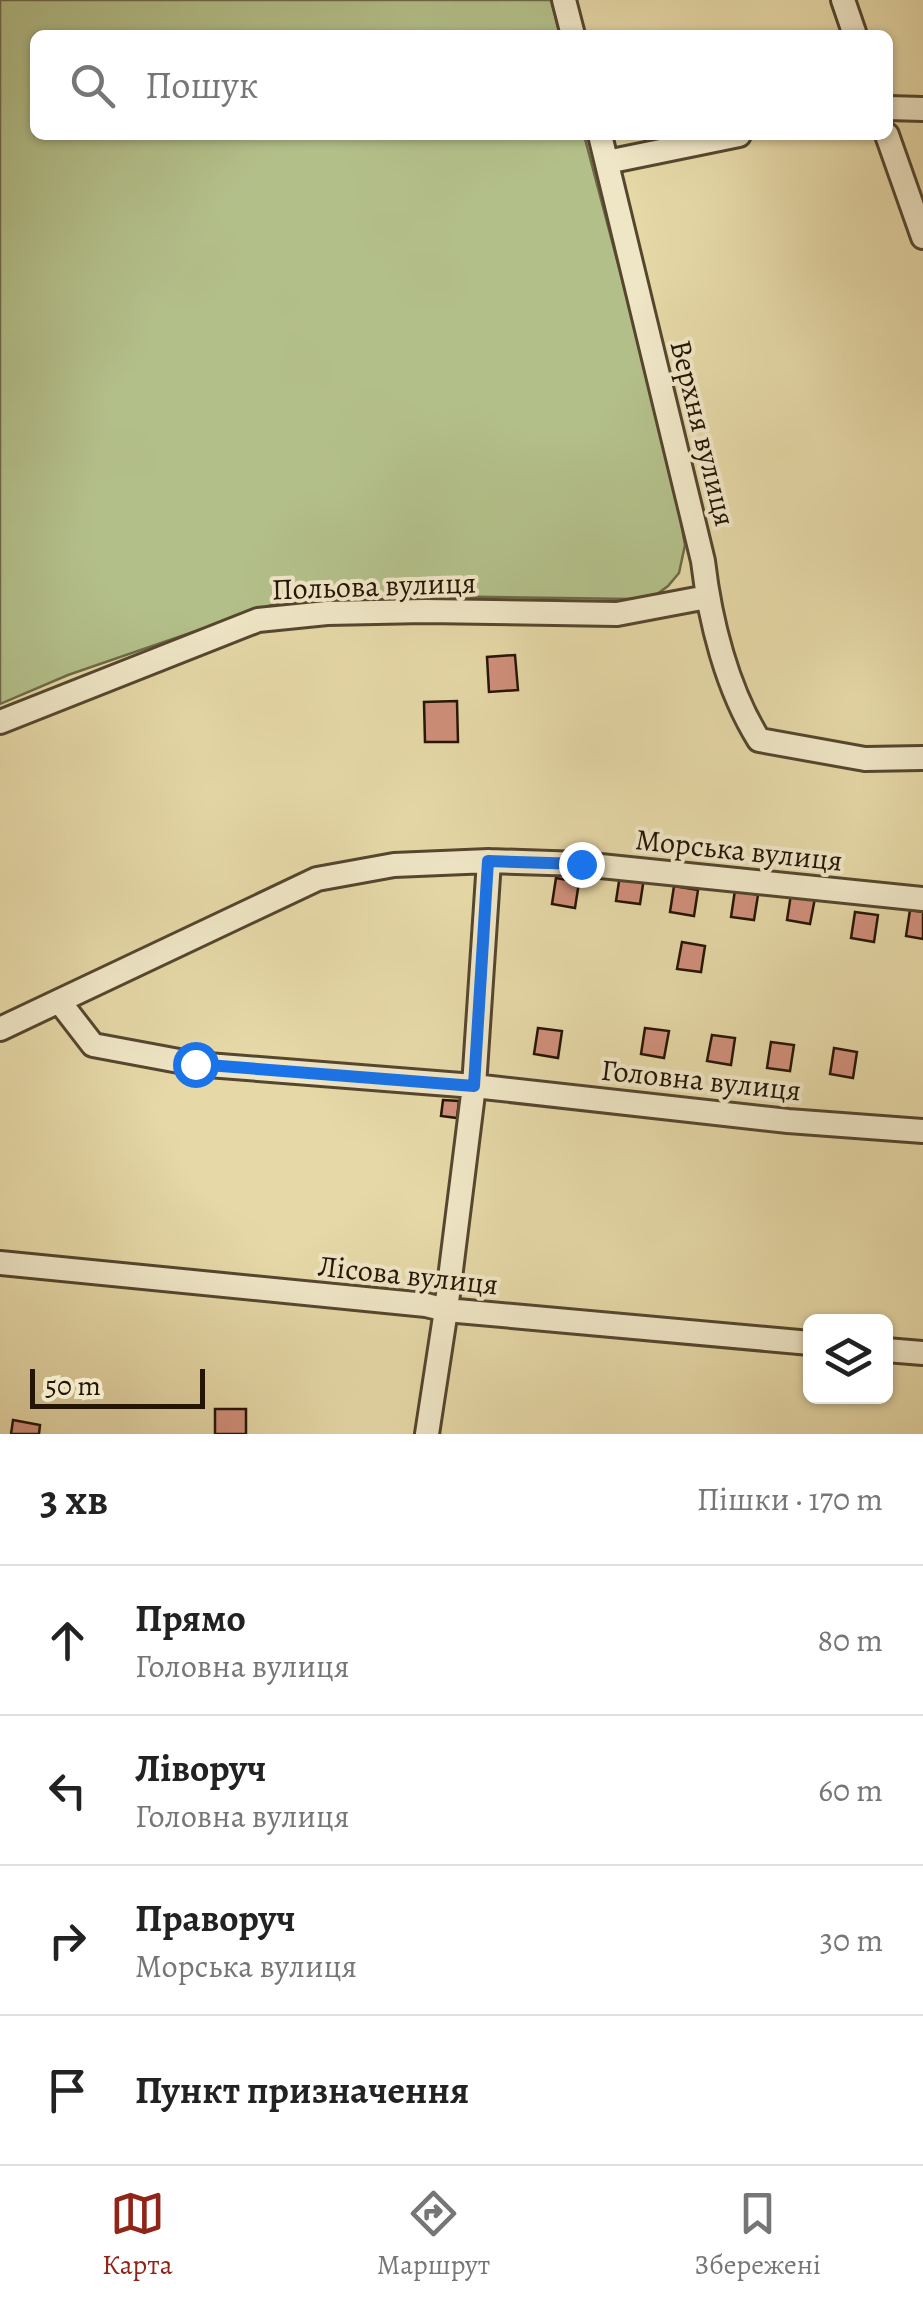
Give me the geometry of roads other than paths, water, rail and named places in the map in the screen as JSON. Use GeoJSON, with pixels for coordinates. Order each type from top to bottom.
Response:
{"type":"FeatureCollection","features":[{"type":"Feature","properties":{"kind":"street"},"geometry":{"type":"LineString","coordinates":[[564,0],[572,30]]}},
{"type":"Feature","properties":{"kind":"street"},"geometry":{"type":"LineString","coordinates":[[843,0],[853,30]]}},
{"type":"Feature","properties":{"kind":"street"},"geometry":{"type":"LineString","coordinates":[[893,108],[923,109]]}},
{"type":"Feature","properties":{"kind":"street","name":"Верхня вулиця"},"geometry":{"type":"LineString","coordinates":[[601,140],[703,561],[707,597],[741,712],[759,740],[864,759],[923,758]]}},
{"type":"Feature","properties":{"kind":"street"},"geometry":{"type":"LineString","coordinates":[[607,162],[715,140]]}},
{"type":"Feature","properties":{"kind":"street"},"geometry":{"type":"LineString","coordinates":[[889,140],[923,238]]}},
{"type":"Feature","properties":{"kind":"street","name":"Польова вулиця"},"geometry":{"type":"LineString","coordinates":[[0,722],[258,620],[326,613],[617,614],[707,597]]}},
{"type":"Feature","properties":{"kind":"street"},"geometry":{"type":"LineString","coordinates":[[427,1434],[474,1086],[488,861]]}},
{"type":"Feature","properties":{"kind":"street","name":"Морська вулиця"},"geometry":{"type":"LineString","coordinates":[[0,1029],[317,879],[394,864],[488,861],[581,864],[923,899]]}},
{"type":"Feature","properties":{"kind":"street","name":"Головна вулиця"},"geometry":{"type":"LineString","coordinates":[[59,1002],[93,1044],[195,1064],[474,1086],[923,1131]]}},
{"type":"Feature","properties":{"kind":"street","name":"Лісова вулиця"},"geometry":{"type":"LineString","coordinates":[[0,1263],[803,1342]]}},
{"type":"Feature","properties":{"kind":"street"},"geometry":{"type":"LineString","coordinates":[[893,1351],[923,1353]]}}]}
